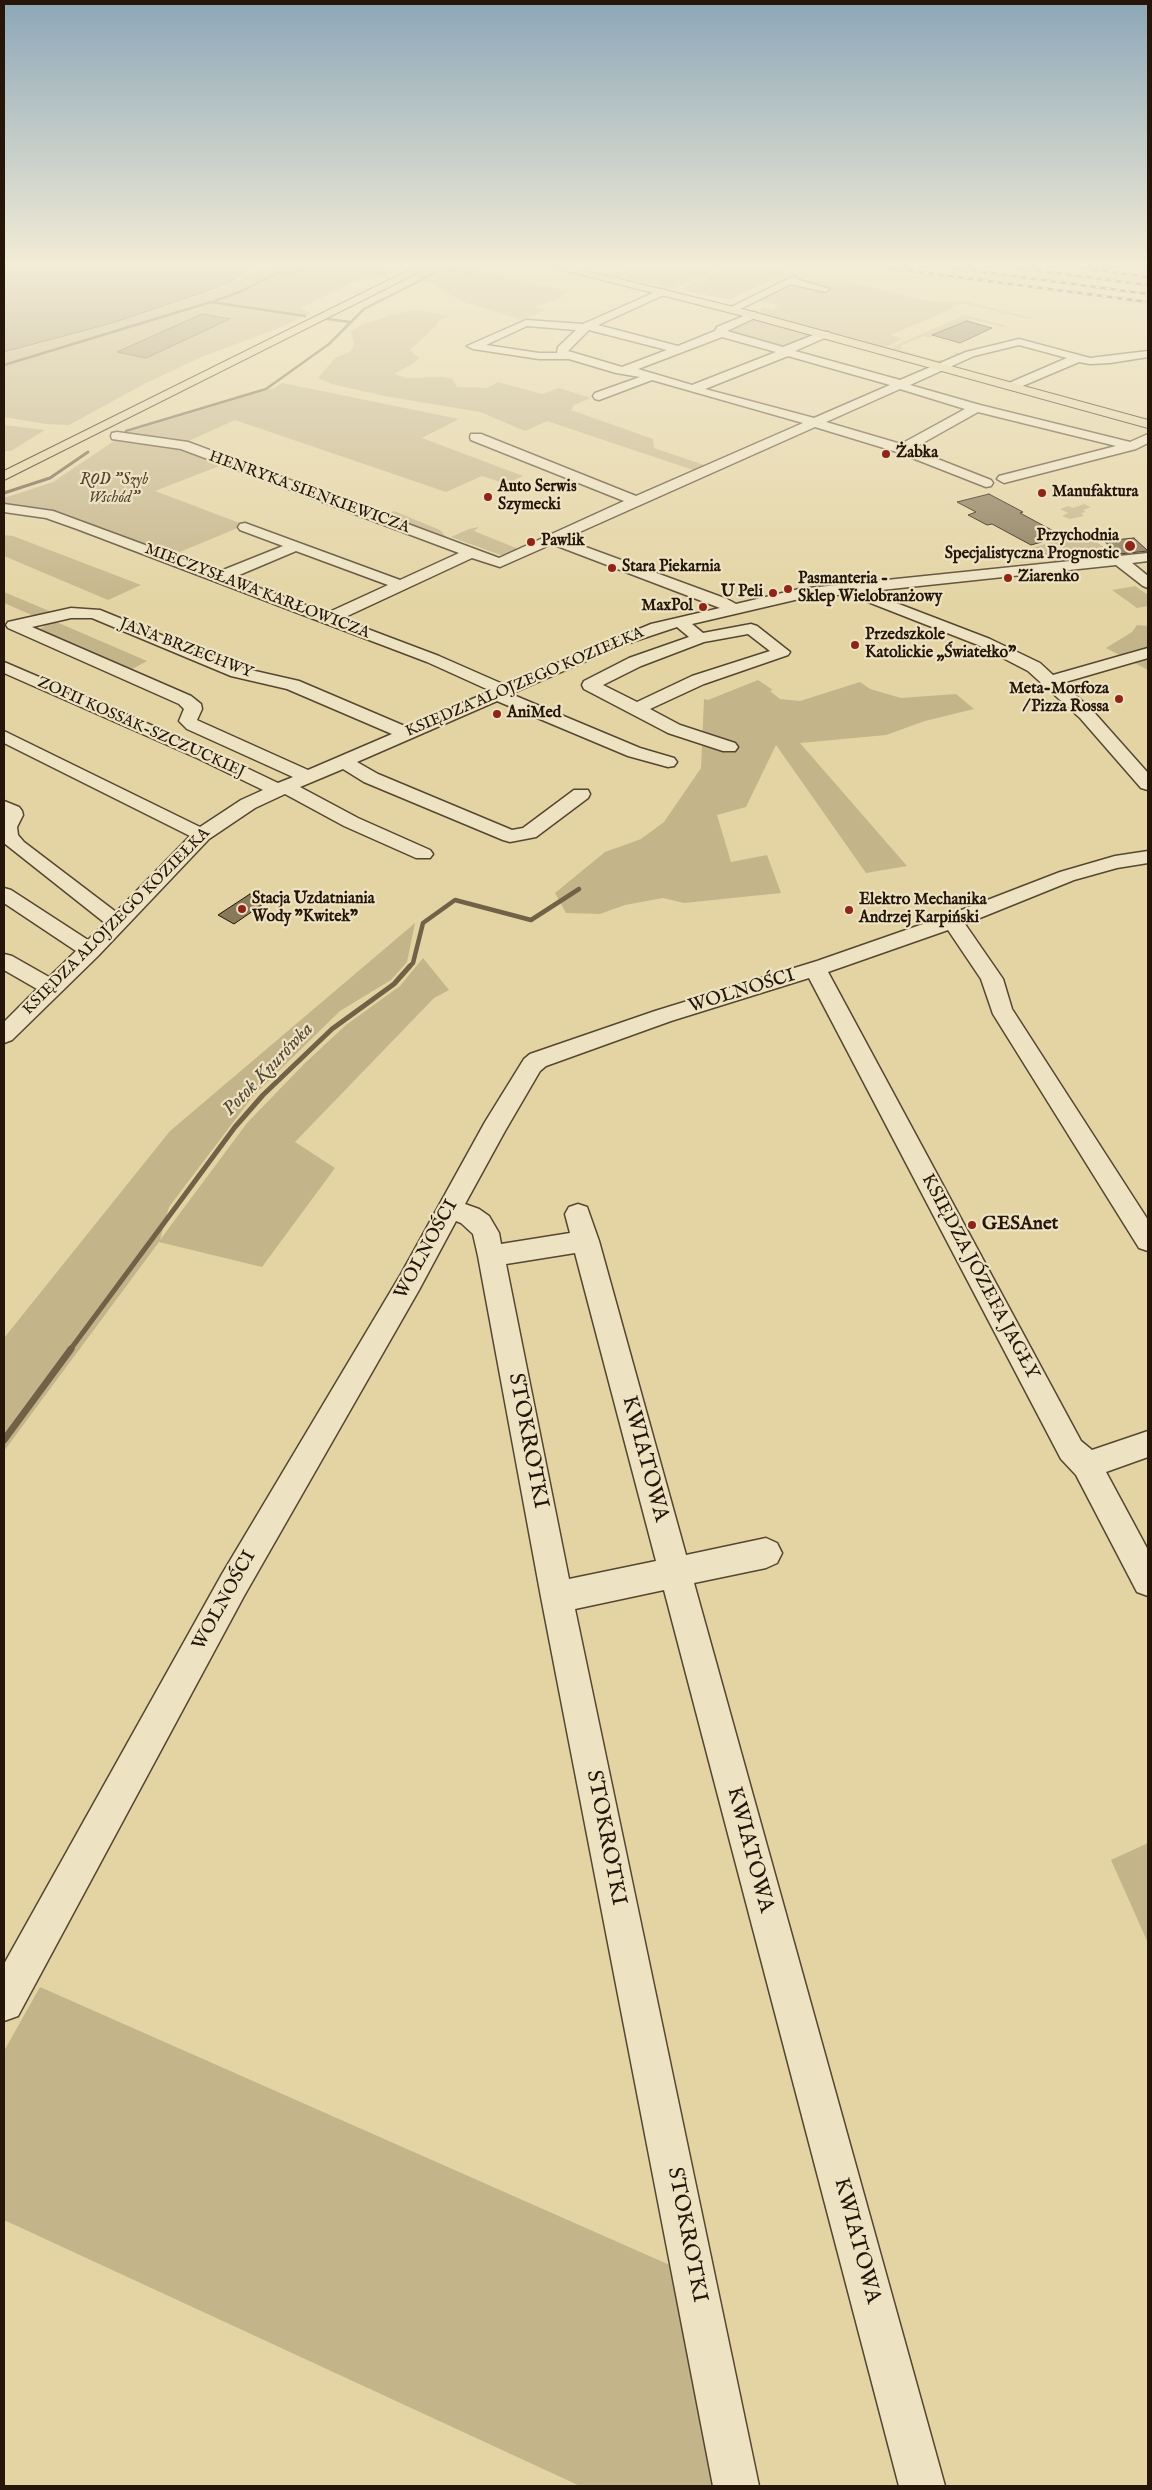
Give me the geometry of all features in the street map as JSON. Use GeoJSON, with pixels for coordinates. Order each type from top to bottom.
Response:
{"type":"FeatureCollection","features":[{"type":"Feature","properties":{"kind":"main road"},"geometry":{"type":"LineString","coordinates":[[4,468],[179,382]]}},
{"type":"Feature","properties":{"kind":"main road"},"geometry":{"type":"LineString","coordinates":[[4,476],[192,382]]}},
{"type":"Feature","properties":{"kind":"main road"},"geometry":{"type":"LineString","coordinates":[[1000,382],[1148,424]]}},
{"type":"Feature","properties":{"kind":"street"},"geometry":{"type":"LineString","coordinates":[[599,396],[635,382]]}},
{"type":"Feature","properties":{"kind":"street"},"geometry":{"type":"LineString","coordinates":[[671,382],[730,400],[750,403],[902,449],[986,483]]}},
{"type":"Feature","properties":{"kind":"street"},"geometry":{"type":"LineString","coordinates":[[693,389],[710,382]]}},
{"type":"Feature","properties":{"kind":"street"},"geometry":{"type":"LineString","coordinates":[[893,382],[976,408],[1131,446]]}},
{"type":"Feature","properties":{"kind":"street","name":"HENRYKA SIENKIEWICZA"},"geometry":{"type":"LineString","coordinates":[[117,436],[183,445],[470,554],[502,563],[903,382]]}},
{"type":"Feature","properties":{"kind":"street"},"geometry":{"type":"LineString","coordinates":[[1013,386],[1022,382]]}},
{"type":"Feature","properties":{"kind":"street"},"geometry":{"type":"LineString","coordinates":[[902,449],[976,408]]}},
{"type":"Feature","properties":{"kind":"street"},"geometry":{"type":"LineString","coordinates":[[476,437],[636,501]]}},
{"type":"Feature","properties":{"kind":"street"},"geometry":{"type":"LineString","coordinates":[[1004,480],[1131,446],[1148,438]]}},
{"type":"Feature","properties":{"kind":"street","name":"MIECZYSŁAWA KARŁOWICZA"},"geometry":{"type":"LineString","coordinates":[[4,508],[48,514],[328,619],[456,668],[501,693],[634,752],[668,762]]}},
{"type":"Feature","properties":{"kind":"street"},"geometry":{"type":"LineString","coordinates":[[245,527],[401,585]]}},
{"type":"Feature","properties":{"kind":"street"},"geometry":{"type":"LineString","coordinates":[[552,539],[722,602],[733,609]]}},
{"type":"Feature","properties":{"kind":"street"},"geometry":{"type":"LineString","coordinates":[[218,578],[296,546]]}},
{"type":"Feature","properties":{"kind":"street"},"geometry":{"type":"LineString","coordinates":[[328,619],[470,554]]}},
{"type":"Feature","properties":{"kind":"street","name":"KSIĘDZA ALOJZEGO KOZIEŁKA"},"geometry":{"type":"LineString","coordinates":[[4,1035],[90,951],[202,835],[248,804],[616,642],[678,621],[799,594],[1148,557]]}},
{"type":"Feature","properties":{"kind":"street"},"geometry":{"type":"LineString","coordinates":[[1119,560],[1148,583]]}},
{"type":"Feature","properties":{"kind":"street"},"geometry":{"type":"LineString","coordinates":[[858,588],[873,599],[1011,654],[1051,681],[1086,714],[1148,784]]}},
{"type":"Feature","properties":{"kind":"street","name":"JANA BRZECHWY"},"geometry":{"type":"LineString","coordinates":[[11,623],[71,613],[94,612],[237,672],[293,686],[408,734]]}},
{"type":"Feature","properties":{"kind":"street"},"geometry":{"type":"LineString","coordinates":[[678,621],[700,638]]}},
{"type":"Feature","properties":{"kind":"street"},"geometry":{"type":"LineString","coordinates":[[11,623],[186,700],[192,704],[193,709],[188,721],[193,725],[308,777]]}},
{"type":"Feature","properties":{"kind":"street"},"geometry":{"type":"LineString","coordinates":[[637,709],[698,680],[782,652],[751,629],[700,638],[635,662],[590,685],[674,729],[728,747]]}},
{"type":"Feature","properties":{"kind":"street"},"geometry":{"type":"LineString","coordinates":[[1051,681],[1148,653]]}},
{"type":"Feature","properties":{"kind":"street","name":"ZOFII KOSSAK-SZCZUCKIEJ"},"geometry":{"type":"LineString","coordinates":[[4,667],[282,788],[351,822],[423,854]]}},
{"type":"Feature","properties":{"kind":"street"},"geometry":{"type":"LineString","coordinates":[[4,736],[202,835]]}},
{"type":"Feature","properties":{"kind":"street"},"geometry":{"type":"LineString","coordinates":[[344,761],[357,771],[384,784],[510,836],[529,834],[581,794]]}},
{"type":"Feature","properties":{"kind":"street"},"geometry":{"type":"LineString","coordinates":[[4,807],[12,812],[13,815],[7,827],[8,836],[16,846],[111,918],[119,921]]}},
{"type":"Feature","properties":{"kind":"street"},"geometry":{"type":"LineString","coordinates":[[1141,857],[1148,875]]}},
{"type":"Feature","properties":{"kind":"street","name":"WOLNOŚCI"},"geometry":{"type":"LineString","coordinates":[[4,2002],[233,1586],[410,1282],[494,1128],[532,1065],[538,1060],[663,1016],[815,969],[953,921],[1067,876],[1141,857]]}},
{"type":"Feature","properties":{"kind":"street"},"geometry":{"type":"LineString","coordinates":[[4,894],[90,951]]}},
{"type":"Feature","properties":{"kind":"street"},"geometry":{"type":"LineString","coordinates":[[953,921],[992,979],[1001,1009],[1148,1241]]}},
{"type":"Feature","properties":{"kind":"street"},"geometry":{"type":"LineString","coordinates":[[4,961],[51,988]]}},
{"type":"Feature","properties":{"kind":"street","name":"KSIĘDZA JÓZEFA JAGŁY"},"geometry":{"type":"LineString","coordinates":[[815,969],[1071,1450],[1087,1465],[1148,1581]]}},
{"type":"Feature","properties":{"kind":"street","name":"STOKROTKI"},"geometry":{"type":"LineString","coordinates":[[450,1209],[470,1216],[480,1223],[486,1232],[492,1256],[557,1597],[736,2486]]}},
{"type":"Feature","properties":{"kind":"street","name":"KWIATOWA"},"geometry":{"type":"LineString","coordinates":[[492,1256],[582,1228],[922,2486]]}},
{"type":"Feature","properties":{"kind":"street"},"geometry":{"type":"LineString","coordinates":[[1087,1465],[1148,1444]]}},
{"type":"Feature","properties":{"kind":"street"},"geometry":{"type":"LineString","coordinates":[[557,1597],[766,1552]]}},
{"type":"Feature","properties":{"kind":"green space"},"geometry":{"type":"Polygon","coordinates":[[[4,382],[148,382],[69,425],[46,424],[4,417],[4,382]]]}},
{"type":"Feature","properties":{"kind":"green space"},"geometry":{"type":"Polygon","coordinates":[[[328,382],[454,382],[457,387],[487,388],[499,382],[542,394],[559,388],[591,398],[574,405],[571,410],[653,439],[654,448],[707,466],[696,471],[547,421],[525,431],[480,412],[384,396],[328,382]]]}},
{"type":"Feature","properties":{"kind":"green space"},"geometry":{"type":"Polygon","coordinates":[[[282,383],[459,419],[422,438],[523,476],[506,484],[482,476],[446,492],[235,420],[182,444],[127,436],[126,433],[274,388],[282,383]]]}},
{"type":"Feature","properties":{"kind":"green space","name":"ROD \"Szyb Wschód\""},"geometry":{"type":"Polygon","coordinates":[[[4,425],[45,430],[11,451],[4,451],[4,425]]]}},
{"type":"Feature","properties":{"kind":"green space","name":"ROD \"Szyb Wschód\""},"geometry":{"type":"Polygon","coordinates":[[[117,439],[168,445],[222,465],[155,491],[245,525],[170,556],[47,512],[4,505],[4,498],[53,482],[117,439]]]}},
{"type":"Feature","properties":{"kind":"green space"},"geometry":{"type":"Polygon","coordinates":[[[1084,504],[1091,507],[1083,510],[1086,512],[1081,513],[1084,516],[1070,519],[1062,516],[1068,513],[1060,509],[1068,506],[1073,508],[1084,504]]]}},
{"type":"Feature","properties":{"kind":"green space"},"geometry":{"type":"Polygon","coordinates":[[[394,511],[440,530],[446,537],[504,558],[499,561],[464,545],[459,547],[458,543],[431,532],[426,535],[389,517],[394,515],[390,513],[394,511]]]}},
{"type":"Feature","properties":{"kind":"green space"},"geometry":{"type":"Polygon","coordinates":[[[479,527],[474,531],[521,550],[506,557],[451,537],[479,527]]]}},
{"type":"Feature","properties":{"kind":"green space"},"geometry":{"type":"Polygon","coordinates":[[[1083,533],[1110,551],[1083,559],[1072,557],[1056,562],[1028,549],[1083,533]]]}},
{"type":"Feature","properties":{"kind":"green space"},"geometry":{"type":"Polygon","coordinates":[[[4,535],[13,536],[141,585],[108,600],[4,556],[4,535]]]}},
{"type":"Feature","properties":{"kind":"green space"},"geometry":{"type":"Polygon","coordinates":[[[1135,586],[1148,595],[1148,606],[1137,608],[1112,590],[1135,586]]]}},
{"type":"Feature","properties":{"kind":"green space"},"geometry":{"type":"Polygon","coordinates":[[[4,592],[54,613],[41,619],[4,603],[4,592]]]}},
{"type":"Feature","properties":{"kind":"green space"},"geometry":{"type":"Polygon","coordinates":[[[54,621],[147,661],[127,672],[34,632],[54,621]]]}},
{"type":"Feature","properties":{"kind":"green space"},"geometry":{"type":"Polygon","coordinates":[[[1137,625],[1148,626],[1148,670],[1106,648],[1132,632],[1137,625]]]}},
{"type":"Feature","properties":{"kind":"green space"},"geometry":{"type":"Polygon","coordinates":[[[758,680],[773,690],[770,691],[780,699],[800,701],[860,682],[870,689],[901,698],[956,694],[974,709],[925,721],[886,735],[800,743],[907,866],[866,873],[776,745],[746,807],[717,815],[731,862],[767,855],[781,893],[684,903],[663,898],[625,905],[600,914],[566,913],[555,893],[605,852],[641,839],[664,822],[701,768],[704,699],[708,700],[758,680]]]}},
{"type":"Feature","properties":{"kind":"green space"},"geometry":{"type":"Polygon","coordinates":[[[415,923],[407,962],[391,980],[340,1011],[253,1096],[169,1207],[160,1240],[247,1123],[305,1063],[346,1025],[400,986],[423,958],[449,990],[434,998],[295,1142],[335,1168],[262,1267],[159,1242],[4,1451],[4,1338],[170,1131],[415,923]]]}},
{"type":"Feature","properties":{"kind":"green space"},"geometry":{"type":"Polygon","coordinates":[[[1148,1843],[1148,1943],[1111,1860],[1148,1843]]]}},
{"type":"Feature","properties":{"kind":"green space"},"geometry":{"type":"Polygon","coordinates":[[[40,1987],[672,2266],[716,2486],[580,2486],[4,2220],[4,2051],[40,1987]]]}},
{"type":"Feature","properties":{"kind":"building"},"geometry":{"type":"Polygon","coordinates":[[[989,494],[1063,536],[1031,545],[992,524],[987,525],[968,515],[976,512],[957,502],[989,494]]]}},
{"type":"Feature","properties":{"kind":"building","name":"Przychodnia Specjalistyczna Prognostic"},"geometry":{"type":"Polygon","coordinates":[[[1134,538],[1148,551],[1119,554],[1104,541],[1134,538]]]}},
{"type":"Feature","properties":{"kind":"building","name":"Stacja Uzdatniania Wody \"Kwitek\""},"geometry":{"type":"Polygon","coordinates":[[[250,894],[266,902],[234,924],[218,915],[250,894]]]}},
{"type":"Feature","properties":{"kind":"waterway"},"geometry":{"type":"LineString","coordinates":[[126,431],[266,389],[276,382]]}},
{"type":"Feature","properties":{"kind":"waterway"},"geometry":{"type":"LineString","coordinates":[[4,493],[50,478],[88,452]]}},
{"type":"Feature","properties":{"kind":"waterway","name":"Potok Knurówka"},"geometry":{"type":"LineString","coordinates":[[410,966],[413,963],[423,923],[455,900],[531,920],[579,889]]}},
{"type":"Feature","properties":{"kind":"waterway","name":"Potok Knurówka"},"geometry":{"type":"LineString","coordinates":[[70,1350],[235,1127],[263,1095],[332,1029],[394,984],[410,966]]}},
{"type":"Feature","properties":{"kind":"waterway","name":"Potok Knurówka"},"geometry":{"type":"LineString","coordinates":[[4,1440],[71,1349]]}},
{"type":"Feature","properties":{"kind":"place","name":"Żabka"},"geometry":{"type":"Point","coordinates":[886,454]}},
{"type":"Feature","properties":{"kind":"place","name":"Manufaktura"},"geometry":{"type":"Point","coordinates":[1042,493]}},
{"type":"Feature","properties":{"kind":"place","name":"Auto Serwis Szymecki"},"geometry":{"type":"Point","coordinates":[488,497]}},
{"type":"Feature","properties":{"kind":"place","name":"Pawlik"},"geometry":{"type":"Point","coordinates":[531,542]}},
{"type":"Feature","properties":{"kind":"place","name":"Przychodnia Specjalistyczna Prognostic"},"geometry":{"type":"Point","coordinates":[1130,546]}},
{"type":"Feature","properties":{"kind":"place","name":"Stara Piekarnia"},"geometry":{"type":"Point","coordinates":[612,568]}},
{"type":"Feature","properties":{"kind":"place","name":"Ziarenko"},"geometry":{"type":"Point","coordinates":[1008,578]}},
{"type":"Feature","properties":{"kind":"place","name":"Pasmanteria - Sklep Wielobranżowy"},"geometry":{"type":"Point","coordinates":[788,589]}},
{"type":"Feature","properties":{"kind":"place","name":"U Peli"},"geometry":{"type":"Point","coordinates":[773,593]}},
{"type":"Feature","properties":{"kind":"place","name":"MaxPol"},"geometry":{"type":"Point","coordinates":[703,607]}},
{"type":"Feature","properties":{"kind":"place","name":"Przedszkole Katolickie „Światełko”"},"geometry":{"type":"Point","coordinates":[855,645]}},
{"type":"Feature","properties":{"kind":"place","name":"Meta-Morfoza / Pizza Rossa"},"geometry":{"type":"Point","coordinates":[1119,699]}},
{"type":"Feature","properties":{"kind":"place","name":"AniMed"},"geometry":{"type":"Point","coordinates":[497,714]}},
{"type":"Feature","properties":{"kind":"place","name":"Stacja Uzdatniania Wody \"Kwitek\""},"geometry":{"type":"Point","coordinates":[242,909]}},
{"type":"Feature","properties":{"kind":"place","name":"Elektro Mechanika Andrzej Karpiński"},"geometry":{"type":"Point","coordinates":[849,910]}},
{"type":"Feature","properties":{"kind":"place","name":"GESAnet"},"geometry":{"type":"Point","coordinates":[972,1225]}}]}
